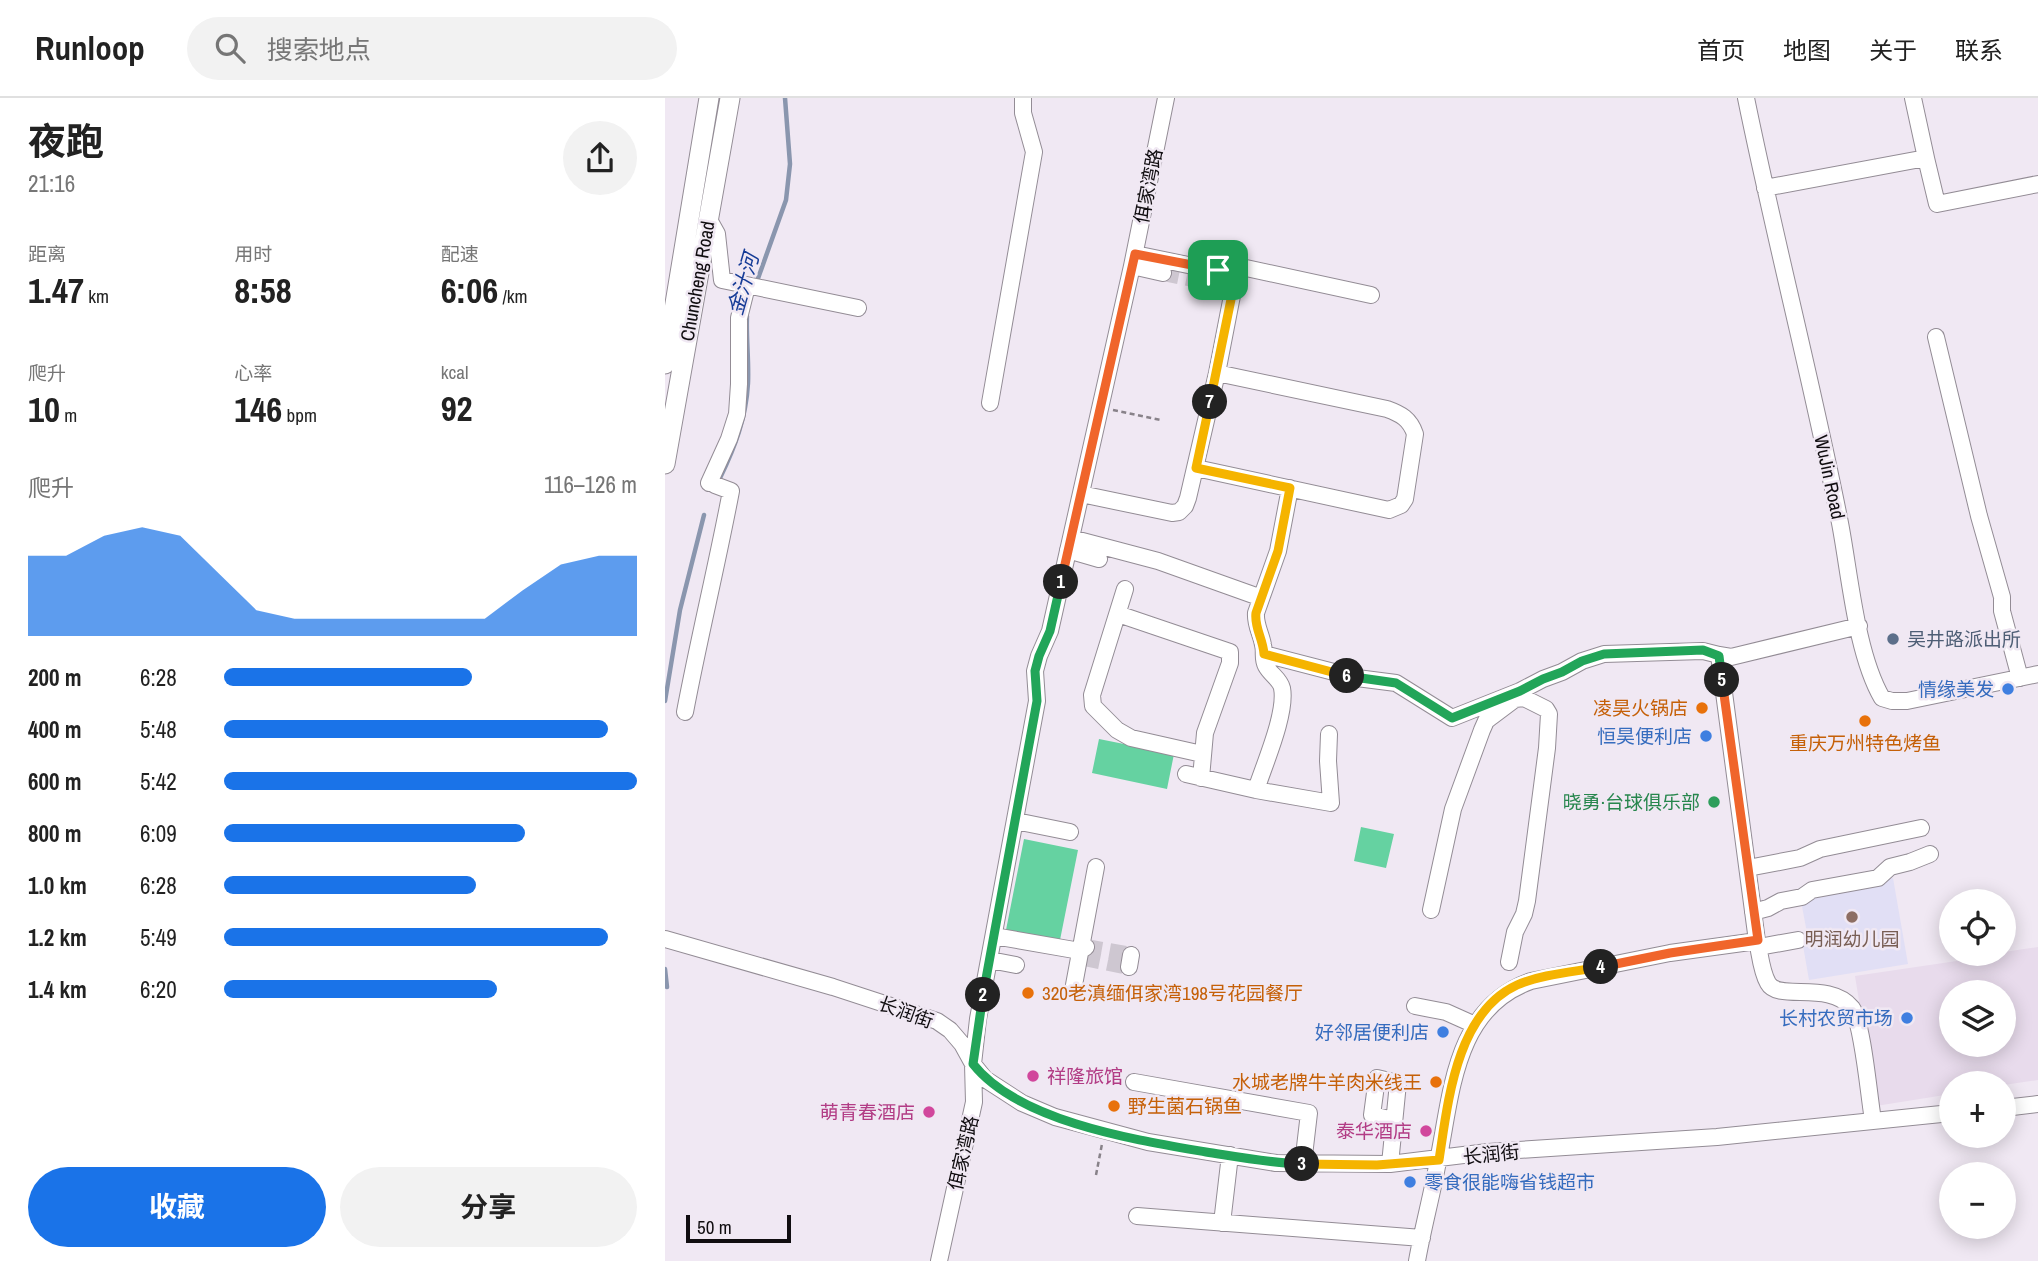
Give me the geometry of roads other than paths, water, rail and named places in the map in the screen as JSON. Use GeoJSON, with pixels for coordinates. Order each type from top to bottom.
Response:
{"type":"FeatureCollection","features":[{"type":"Feature","properties":{"kind":"main road","name":"Chuncheng Road"},"geometry":{"type":"LineString","coordinates":[[665,364],[709,98]]}},
{"type":"Feature","properties":{"kind":"main road","name":"Chuncheng Road"},"geometry":{"type":"LineString","coordinates":[[665,464],[730,98]]}},
{"type":"Feature","properties":{"kind":"street"},"geometry":{"type":"LineString","coordinates":[[990,403],[1034,152],[1023,113],[1023,98]]}},
{"type":"Feature","properties":{"kind":"street","name":"佴家湾路"},"geometry":{"type":"LineString","coordinates":[[939,1261],[974,1102],[973,1064],[978,1019],[1037,701],[1035,671],[1050,631],[1070,544],[1135,255],[1166,98]]}},
{"type":"Feature","properties":{"kind":"street","name":"WuJin Road"},"geometry":{"type":"LineString","coordinates":[[1746,98],[1872,681],[1882,698],[1907,701],[2038,674]]}},
{"type":"Feature","properties":{"kind":"street"},"geometry":{"type":"LineString","coordinates":[[1913,98],[1937,204],[2038,184]]}},
{"type":"Feature","properties":{"kind":"street"},"geometry":{"type":"LineString","coordinates":[[1765,188],[1926,158]]}},
{"type":"Feature","properties":{"kind":"street"},"geometry":{"type":"LineString","coordinates":[[708,218],[717,234],[722,280],[858,308]]}},
{"type":"Feature","properties":{"kind":"street"},"geometry":{"type":"LineString","coordinates":[[1135,255],[1163,273]]}},
{"type":"Feature","properties":{"kind":"street"},"geometry":{"type":"LineString","coordinates":[[1135,255],[1371,295]]}},
{"type":"Feature","properties":{"kind":"street"},"geometry":{"type":"LineString","coordinates":[[1081,494],[1172,513],[1179,512],[1185,506],[1214,411],[1217,373],[1236,275],[1135,255]]}},
{"type":"Feature","properties":{"kind":"street"},"geometry":{"type":"LineString","coordinates":[[685,712],[731,491],[712,484],[737,414],[739,318],[754,288]]}},
{"type":"Feature","properties":{"kind":"street"},"geometry":{"type":"LineString","coordinates":[[1936,337],[1979,516],[2002,597],[2002,611],[2019,678]]}},
{"type":"Feature","properties":{"kind":"street"},"geometry":{"type":"LineString","coordinates":[[1196,468],[1389,510],[1396,508],[1405,499],[1415,433],[1412,425],[1399,413],[1217,373]]}},
{"type":"Feature","properties":{"kind":"street"},"geometry":{"type":"LineString","coordinates":[[1256,790],[1280,713],[1282,686],[1263,661],[1263,645],[1255,621],[1278,551],[1290,488]]}},
{"type":"Feature","properties":{"kind":"street"},"geometry":{"type":"LineString","coordinates":[[1070,544],[1099,559]]}},
{"type":"Feature","properties":{"kind":"street"},"geometry":{"type":"LineString","coordinates":[[1070,544],[1158,561],[1256,596]]}},
{"type":"Feature","properties":{"kind":"street"},"geometry":{"type":"LineString","coordinates":[[1125,589],[1092,695],[1093,706],[1117,730],[1131,738],[1202,754]]}},
{"type":"Feature","properties":{"kind":"street"},"geometry":{"type":"LineString","coordinates":[[1118,614],[1230,652],[1230,663],[1193,776],[1331,803],[1329,734]]}},
{"type":"Feature","properties":{"kind":"street"},"geometry":{"type":"LineString","coordinates":[[1264,654],[1357,678],[1396,683],[1452,718],[1604,654],[1703,650],[1731,657],[1859,626]]}},
{"type":"Feature","properties":{"kind":"street"},"geometry":{"type":"LineString","coordinates":[[1719,656],[1748,868],[1747,902],[1767,982],[1772,989],[1780,992],[1828,993],[1851,1008],[1857,1019],[1873,1120]]}},
{"type":"Feature","properties":{"kind":"street"},"geometry":{"type":"LineString","coordinates":[[1542,706],[1552,676]]}},
{"type":"Feature","properties":{"kind":"street"},"geometry":{"type":"LineString","coordinates":[[1431,910],[1453,809],[1486,721],[1515,699],[1524,698],[1542,706],[1549,714],[1549,724],[1541,796],[1527,901],[1524,915],[1515,932],[1509,962]]}},
{"type":"Feature","properties":{"kind":"street"},"geometry":{"type":"LineString","coordinates":[[1016,821],[1070,832]]}},
{"type":"Feature","properties":{"kind":"street"},"geometry":{"type":"LineString","coordinates":[[1748,868],[1800,858],[1820,849],[1921,828]]}},
{"type":"Feature","properties":{"kind":"street"},"geometry":{"type":"LineString","coordinates":[[1747,902],[1767,908],[1781,901],[1802,897],[1812,890],[1878,877],[1890,867],[1930,854]]}},
{"type":"Feature","properties":{"kind":"street"},"geometry":{"type":"LineString","coordinates":[[1073,985],[1083,952],[1095,867]]}},
{"type":"Feature","properties":{"kind":"street"},"geometry":{"type":"LineString","coordinates":[[994,936],[1083,952]]}},
{"type":"Feature","properties":{"kind":"street","name":"长润街"},"geometry":{"type":"LineString","coordinates":[[665,939],[820,983],[937,1021],[950,1030],[962,1044],[985,1079],[1022,1103],[1055,1116],[1148,1142],[1276,1163],[1390,1164],[1488,1152],[1717,1137],[1939,1114]]}},
{"type":"Feature","properties":{"kind":"street"},"geometry":{"type":"LineString","coordinates":[[1417,1261],[1454,1076],[1475,1025],[1489,1005],[1501,995],[1531,981],[1645,965],[1758,944],[1798,940]]}},
{"type":"Feature","properties":{"kind":"street"},"geometry":{"type":"LineString","coordinates":[[990,960],[1016,965]]}},
{"type":"Feature","properties":{"kind":"street"},"geometry":{"type":"LineString","coordinates":[[1415,1006],[1446,1012],[1475,1025]]}},
{"type":"Feature","properties":{"kind":"street"},"geometry":{"type":"LineString","coordinates":[[1134,1082],[1309,1113],[1303,1164]]}},
{"type":"Feature","properties":{"kind":"street"},"geometry":{"type":"LineString","coordinates":[[2016,1107],[2038,1104]]}},
{"type":"Feature","properties":{"kind":"street"},"geometry":{"type":"LineString","coordinates":[[1390,1164],[1394,1120]]}},
{"type":"Feature","properties":{"kind":"street"},"geometry":{"type":"LineString","coordinates":[[1222,1223],[1230,1155]]}},
{"type":"Feature","properties":{"kind":"street"},"geometry":{"type":"LineString","coordinates":[[1136,1216],[1422,1238]]}},
{"type":"Feature","properties":{"kind":"waterway","name":"金汁河"},"geometry":{"type":"LineString","coordinates":[[756,284],[786,200],[790,164],[785,98]]}},
{"type":"Feature","properties":{"kind":"waterway","name":"金汁河"},"geometry":{"type":"LineString","coordinates":[[720,478],[735,444],[745,408],[748,374],[747,316]]}},
{"type":"Feature","properties":{"kind":"waterway","name":"金汁河"},"geometry":{"type":"LineString","coordinates":[[665,701],[680,610],[704,515]]}},
{"type":"Feature","properties":{"kind":"waterway","name":"金汁河"},"geometry":{"type":"LineString","coordinates":[[665,969],[667,987]]}},
{"type":"Feature","properties":{"kind":"tunnel"},"geometry":{"type":"LineString","coordinates":[[1163,273],[1213,283]]}},
{"type":"Feature","properties":{"kind":"tunnel"},"geometry":{"type":"LineString","coordinates":[[1086,947],[1131,955]]}},
{"type":"Feature","properties":{"kind":"tunnel"},"geometry":{"type":"LineString","coordinates":[[1084,958],[1129,967]]}},
{"type":"Feature","properties":{"kind":"place","name":"吴井路派出所"},"geometry":{"type":"Point","coordinates":[1893,639]}},
{"type":"Feature","properties":{"kind":"place","name":"情缘美发"},"geometry":{"type":"Point","coordinates":[2008,689]}},
{"type":"Feature","properties":{"kind":"place","name":"凌昊火锅店"},"geometry":{"type":"Point","coordinates":[1702,708]}},
{"type":"Feature","properties":{"kind":"place","name":"重庆万州特色烤鱼"},"geometry":{"type":"Point","coordinates":[1865,721]}},
{"type":"Feature","properties":{"kind":"place","name":"恒昊便利店"},"geometry":{"type":"Point","coordinates":[1706,736]}},
{"type":"Feature","properties":{"kind":"place","name":"晓勇·台球俱乐部"},"geometry":{"type":"Point","coordinates":[1714,802]}},
{"type":"Feature","properties":{"kind":"place","name":"明润幼儿园"},"geometry":{"type":"Point","coordinates":[1852,917]}},
{"type":"Feature","properties":{"kind":"place","name":"320老滇缅佴家湾198号花园餐厅"},"geometry":{"type":"Point","coordinates":[1028,993]}},
{"type":"Feature","properties":{"kind":"place","name":"长村农贸市场"},"geometry":{"type":"Point","coordinates":[1907,1018]}},
{"type":"Feature","properties":{"kind":"place","name":"好邻居便利店"},"geometry":{"type":"Point","coordinates":[1443,1032]}},
{"type":"Feature","properties":{"kind":"place","name":"祥隆旅馆"},"geometry":{"type":"Point","coordinates":[1033,1076]}},
{"type":"Feature","properties":{"kind":"place","name":"水城老牌牛羊肉米线王"},"geometry":{"type":"Point","coordinates":[1436,1082]}},
{"type":"Feature","properties":{"kind":"place","name":"野生菌石锅鱼"},"geometry":{"type":"Point","coordinates":[1114,1106]}},
{"type":"Feature","properties":{"kind":"place","name":"萌青春酒店"},"geometry":{"type":"Point","coordinates":[929,1112]}},
{"type":"Feature","properties":{"kind":"place","name":"泰华酒店"},"geometry":{"type":"Point","coordinates":[1426,1131]}},
{"type":"Feature","properties":{"kind":"place","name":"零食很能嗨省钱超市"},"geometry":{"type":"Point","coordinates":[1410,1182]}}]}
